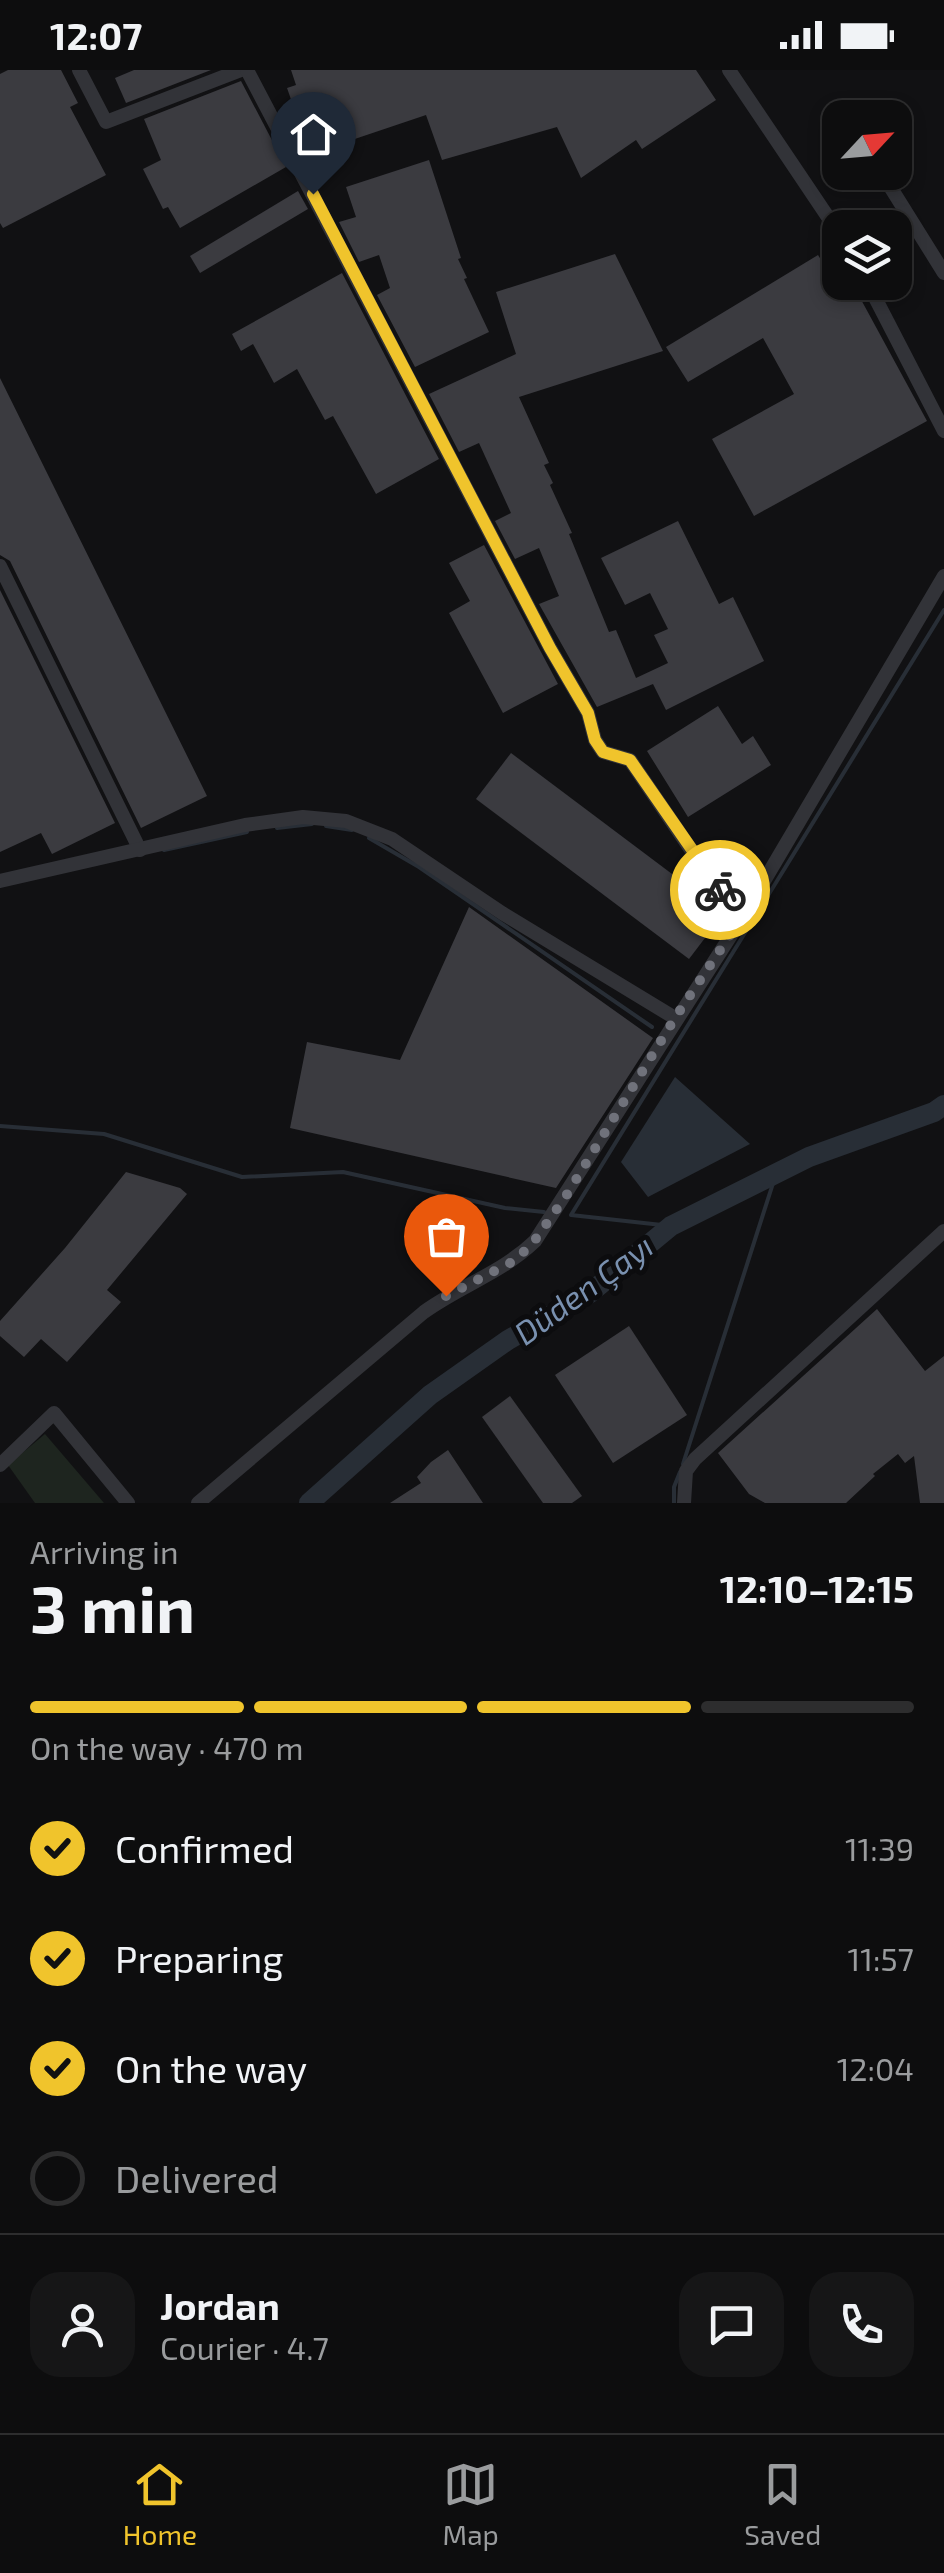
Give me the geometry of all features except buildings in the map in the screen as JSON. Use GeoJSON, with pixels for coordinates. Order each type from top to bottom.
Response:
{"type":"FeatureCollection","features":[{"type":"Feature","properties":{"kind":"street"},"geometry":{"type":"LineString","coordinates":[[78,70],[106,122],[244,70],[588,713],[595,740],[603,752],[630,760],[712,882],[744,914]]}},
{"type":"Feature","properties":{"kind":"street"},"geometry":{"type":"LineString","coordinates":[[729,70],[823,210]]}},
{"type":"Feature","properties":{"kind":"street"},"geometry":{"type":"LineString","coordinates":[[892,190],[944,273]]}},
{"type":"Feature","properties":{"kind":"street"},"geometry":{"type":"LineString","coordinates":[[876,300],[944,432]]}},
{"type":"Feature","properties":{"kind":"street"},"geometry":{"type":"LineString","coordinates":[[0,566],[140,850]]}},
{"type":"Feature","properties":{"kind":"street"},"geometry":{"type":"LineString","coordinates":[[198,1503],[424,1312],[446,1296],[516,1260],[525,1250],[566,1196],[744,914],[944,576]]}},
{"type":"Feature","properties":{"kind":"street"},"geometry":{"type":"LineString","coordinates":[[0,882],[244,824],[303,816],[346,821],[392,839],[502,913],[675,1018]]}},
{"type":"Feature","properties":{"kind":"street"},"geometry":{"type":"LineString","coordinates":[[684,1503],[686,1471],[695,1459],[944,1232]]}},
{"type":"Feature","properties":{"kind":"street"},"geometry":{"type":"LineString","coordinates":[[0,1465],[54,1413],[128,1503]]}},
{"type":"Feature","properties":{"kind":"shaded area"},"geometry":{"type":"Polygon","coordinates":[[[675,1077],[750,1144],[648,1197],[621,1162],[675,1077]]]}},
{"type":"Feature","properties":{"kind":"shaded area"},"geometry":{"type":"Polygon","coordinates":[[[45,1434],[104,1503],[35,1503],[8,1465],[45,1434]]]}},
{"type":"Feature","properties":{"kind":"waterway"},"geometry":{"type":"LineString","coordinates":[[671,1226],[571,1215],[944,610]]}},
{"type":"Feature","properties":{"kind":"waterway"},"geometry":{"type":"LineString","coordinates":[[277,828],[312,824]]}},
{"type":"Feature","properties":{"kind":"waterway"},"geometry":{"type":"LineString","coordinates":[[326,826],[352,830]]}},
{"type":"Feature","properties":{"kind":"waterway"},"geometry":{"type":"LineString","coordinates":[[164,850],[247,832]]}},
{"type":"Feature","properties":{"kind":"waterway"},"geometry":{"type":"LineString","coordinates":[[369,838],[419,867],[652,1027]]}},
{"type":"Feature","properties":{"kind":"waterway","name":"Düden Çayı"},"geometry":{"type":"LineString","coordinates":[[309,1503],[430,1395],[508,1340],[590,1293],[671,1226],[809,1157],[944,1105]]}},
{"type":"Feature","properties":{"kind":"waterway","name":"Düden Çayı"},"geometry":{"type":"LineString","coordinates":[[0,1126],[104,1134],[242,1177],[343,1172],[505,1208],[544,1212]]}},
{"type":"Feature","properties":{"kind":"waterway"},"geometry":{"type":"LineString","coordinates":[[683,1464],[776,1174]]}},
{"type":"Feature","properties":{"kind":"waterway"},"geometry":{"type":"LineString","coordinates":[[674,1503],[674,1487],[680,1472]]}},
{"type":"Feature","properties":{"kind":"way so far"},"geometry":{"type":"LineString","coordinates":[[446,1296],[516,1260],[566,1196],[744,914],[720,890]]}},
{"type":"Feature","properties":{"kind":"route"},"geometry":{"type":"LineString","coordinates":[[313,194],[550,648],[588,713],[595,740],[603,752],[630,760],[720,890]]}}]}
